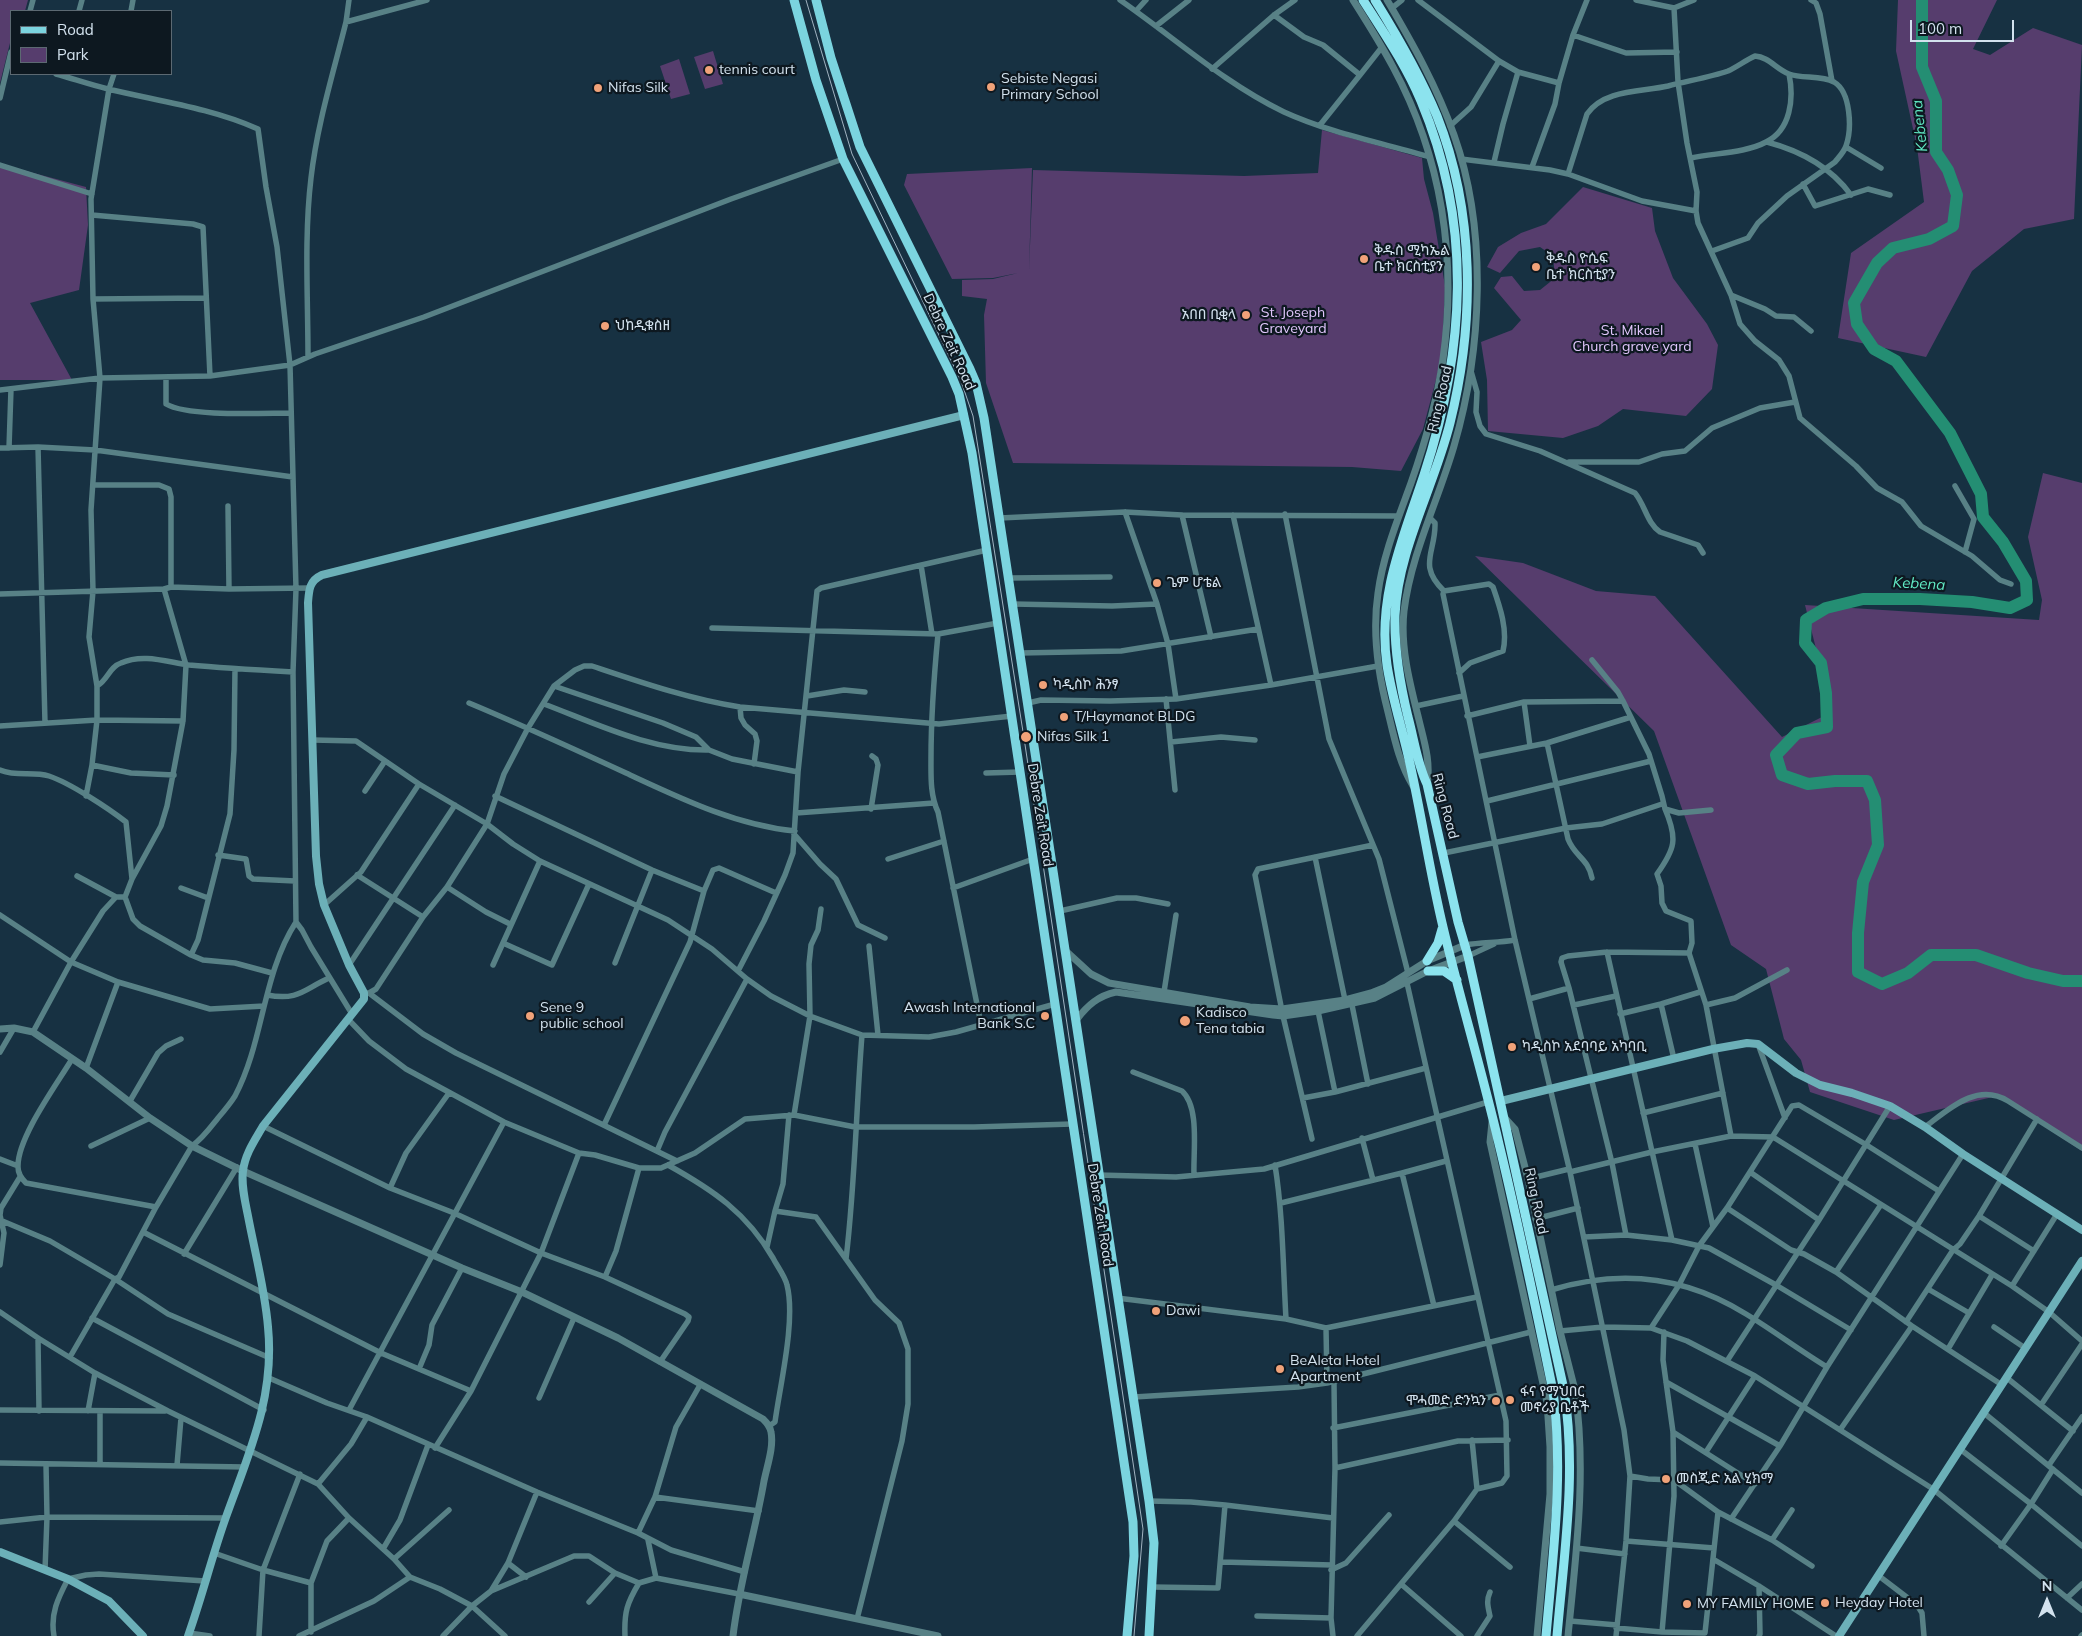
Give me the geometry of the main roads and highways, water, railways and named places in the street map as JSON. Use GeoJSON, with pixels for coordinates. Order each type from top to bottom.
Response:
{"type":"FeatureCollection","features":[{"type":"Feature","properties":{"kind":"highway","name":"Ring Road"},"geometry":{"type":"LineString","coordinates":[[1363,0],[1410,77],[1421,102],[1435,141],[1454,223],[1458,296],[1448,387],[1424,474],[1398,548],[1388,593],[1387,663],[1411,766],[1442,926],[1453,962],[1498,1140],[1546,1355],[1558,1430],[1557,1512],[1546,1636]]}},
{"type":"Feature","properties":{"kind":"highway","name":"Ring Road"},"geometry":{"type":"LineString","coordinates":[[1375,0],[1416,69],[1437,118],[1448,148],[1460,199],[1468,273],[1464,349],[1450,424],[1408,548],[1399,585],[1395,614],[1396,658],[1422,772],[1427,784],[1468,956],[1564,1390],[1570,1435],[1569,1512],[1557,1636]]}},
{"type":"Feature","properties":{"kind":"highway"},"geometry":{"type":"LineString","coordinates":[[1427,961],[1438,943],[1442,926]]}},
{"type":"Feature","properties":{"kind":"highway"},"geometry":{"type":"LineString","coordinates":[[1428,972],[1444,971],[1457,980]]}},
{"type":"Feature","properties":{"kind":"main road","name":"Debre Zeit Road"},"geometry":{"type":"LineString","coordinates":[[794,0],[816,80],[843,159],[952,377],[964,415],[987,550],[1072,1124],[1103,1314],[1134,1533],[1134,1556],[1127,1636]]}},
{"type":"Feature","properties":{"kind":"main road","name":"Debre Zeit Road"},"geometry":{"type":"LineString","coordinates":[[816,0],[834,67],[860,147],[976,383],[1000,518],[1149,1502],[1154,1543],[1149,1636]]}},
{"type":"Feature","properties":{"kind":"main road"},"geometry":{"type":"LineString","coordinates":[[188,1635],[214,1553],[264,1410],[269,1378],[269,1330],[240,1169],[263,1126],[364,999],[366,993],[348,965],[324,905],[319,884],[316,856],[309,588],[314,579],[322,575],[964,415]]}},
{"type":"Feature","properties":{"kind":"main road"},"geometry":{"type":"LineString","coordinates":[[1501,1101],[1713,1049],[1748,1043],[1758,1044],[1796,1073],[1820,1085],[1852,1093],[1890,1106],[2082,1230]]}},
{"type":"Feature","properties":{"kind":"main road"},"geometry":{"type":"LineString","coordinates":[[1837,1636],[1879,1576],[2082,1261]]}},
{"type":"Feature","properties":{"kind":"main road"},"geometry":{"type":"LineString","coordinates":[[0,1552],[68,1579],[109,1601],[117,1607],[142,1636]]}},
{"type":"Feature","properties":{"kind":"waterway","name":"Kebena"},"geometry":{"type":"LineString","coordinates":[[1922,0],[1922,67],[1936,101],[1936,152],[1948,170],[1957,195],[1953,226],[1929,239],[1893,248],[1877,263],[1854,303],[1857,324],[1874,349],[1896,361],[1950,433],[1981,494],[1983,517],[2003,542],[2026,581],[2027,600],[2010,608],[1972,602],[1920,599],[1863,599],[1826,608],[1806,620],[1805,643],[1821,663],[1826,693],[1827,727],[1797,733],[1776,755],[1782,775],[1808,784],[1835,781],[1867,781],[1875,800],[1878,845],[1863,882],[1858,933],[1858,972],[1882,984],[1908,973],[1931,955],[1976,955],[2028,973],[2063,981],[2082,981]]}},
{"type":"Feature","properties":{"kind":"tram line"},"geometry":{"type":"LineString","coordinates":[[806,0],[852,154],[961,381],[973,416],[1024,738],[1143,1529],[1134,1636]]}},
{"type":"Feature","properties":{"kind":"place","name":"tennis court"},"geometry":{"type":"Point","coordinates":[709,70]}},
{"type":"Feature","properties":{"kind":"place","name":"Sebiste Negasi Primary School"},"geometry":{"type":"Point","coordinates":[991,87]}},
{"type":"Feature","properties":{"kind":"place","name":"Nifas Silk"},"geometry":{"type":"Point","coordinates":[598,88]}},
{"type":"Feature","properties":{"kind":"place","name":"ቅዱስ ሚካኤል ቤተ ክርስቲያን"},"geometry":{"type":"Point","coordinates":[1364,259]}},
{"type":"Feature","properties":{"kind":"place","name":"ቅዱስ ዮሴፍ ቤተ ክርስቲያን"},"geometry":{"type":"Point","coordinates":[1536,267]}},
{"type":"Feature","properties":{"kind":"place","name":"አበበ ቢቂላ"},"geometry":{"type":"Point","coordinates":[1246,315]}},
{"type":"Feature","properties":{"kind":"place","name":"ህከዲቁስዘ"},"geometry":{"type":"Point","coordinates":[605,326]}},
{"type":"Feature","properties":{"kind":"place","name":"ጌም ሆቴል"},"geometry":{"type":"Point","coordinates":[1157,583]}},
{"type":"Feature","properties":{"kind":"place","name":"ካዲስኮ ሕንፃ"},"geometry":{"type":"Point","coordinates":[1043,685]}},
{"type":"Feature","properties":{"kind":"place","name":"T/Haymanot BLDG"},"geometry":{"type":"Point","coordinates":[1064,717]}},
{"type":"Feature","properties":{"kind":"place","name":"Nifas Silk 1"},"geometry":{"type":"Point","coordinates":[1026,737]}},
{"type":"Feature","properties":{"kind":"place","name":"Sene 9 public school"},"geometry":{"type":"Point","coordinates":[530,1016]}},
{"type":"Feature","properties":{"kind":"place","name":"Awash International Bank S.C"},"geometry":{"type":"Point","coordinates":[1045,1016]}},
{"type":"Feature","properties":{"kind":"place","name":"Kadisco Tena tabia"},"geometry":{"type":"Point","coordinates":[1185,1021]}},
{"type":"Feature","properties":{"kind":"place","name":"ካዲስኮ አደባባይ አካባቢ"},"geometry":{"type":"Point","coordinates":[1512,1047]}},
{"type":"Feature","properties":{"kind":"place","name":"Dawi"},"geometry":{"type":"Point","coordinates":[1156,1311]}},
{"type":"Feature","properties":{"kind":"place","name":"BeAleta Hotel Apartment"},"geometry":{"type":"Point","coordinates":[1280,1369]}},
{"type":"Feature","properties":{"kind":"place","name":"ፋና የማህበር መኖሪያ ቤቶች"},"geometry":{"type":"Point","coordinates":[1510,1400]}},
{"type":"Feature","properties":{"kind":"place","name":"ሞሓመድ ድንኳን"},"geometry":{"type":"Point","coordinates":[1496,1401]}},
{"type":"Feature","properties":{"kind":"place","name":"መስጂድ አል ሂክማ"},"geometry":{"type":"Point","coordinates":[1666,1479]}},
{"type":"Feature","properties":{"kind":"place","name":"Heyday Hotel"},"geometry":{"type":"Point","coordinates":[1825,1603]}},
{"type":"Feature","properties":{"kind":"place","name":"MY FAMILY HOME"},"geometry":{"type":"Point","coordinates":[1687,1604]}},
{"type":"Feature","properties":{"kind":"park label","name":"St. Joseph Graveyard"},"geometry":{"type":"Point","coordinates":[1293,322]}},
{"type":"Feature","properties":{"kind":"park label","name":"St. Mikael Church grave yard"},"geometry":{"type":"Point","coordinates":[1632,340]}}]}
